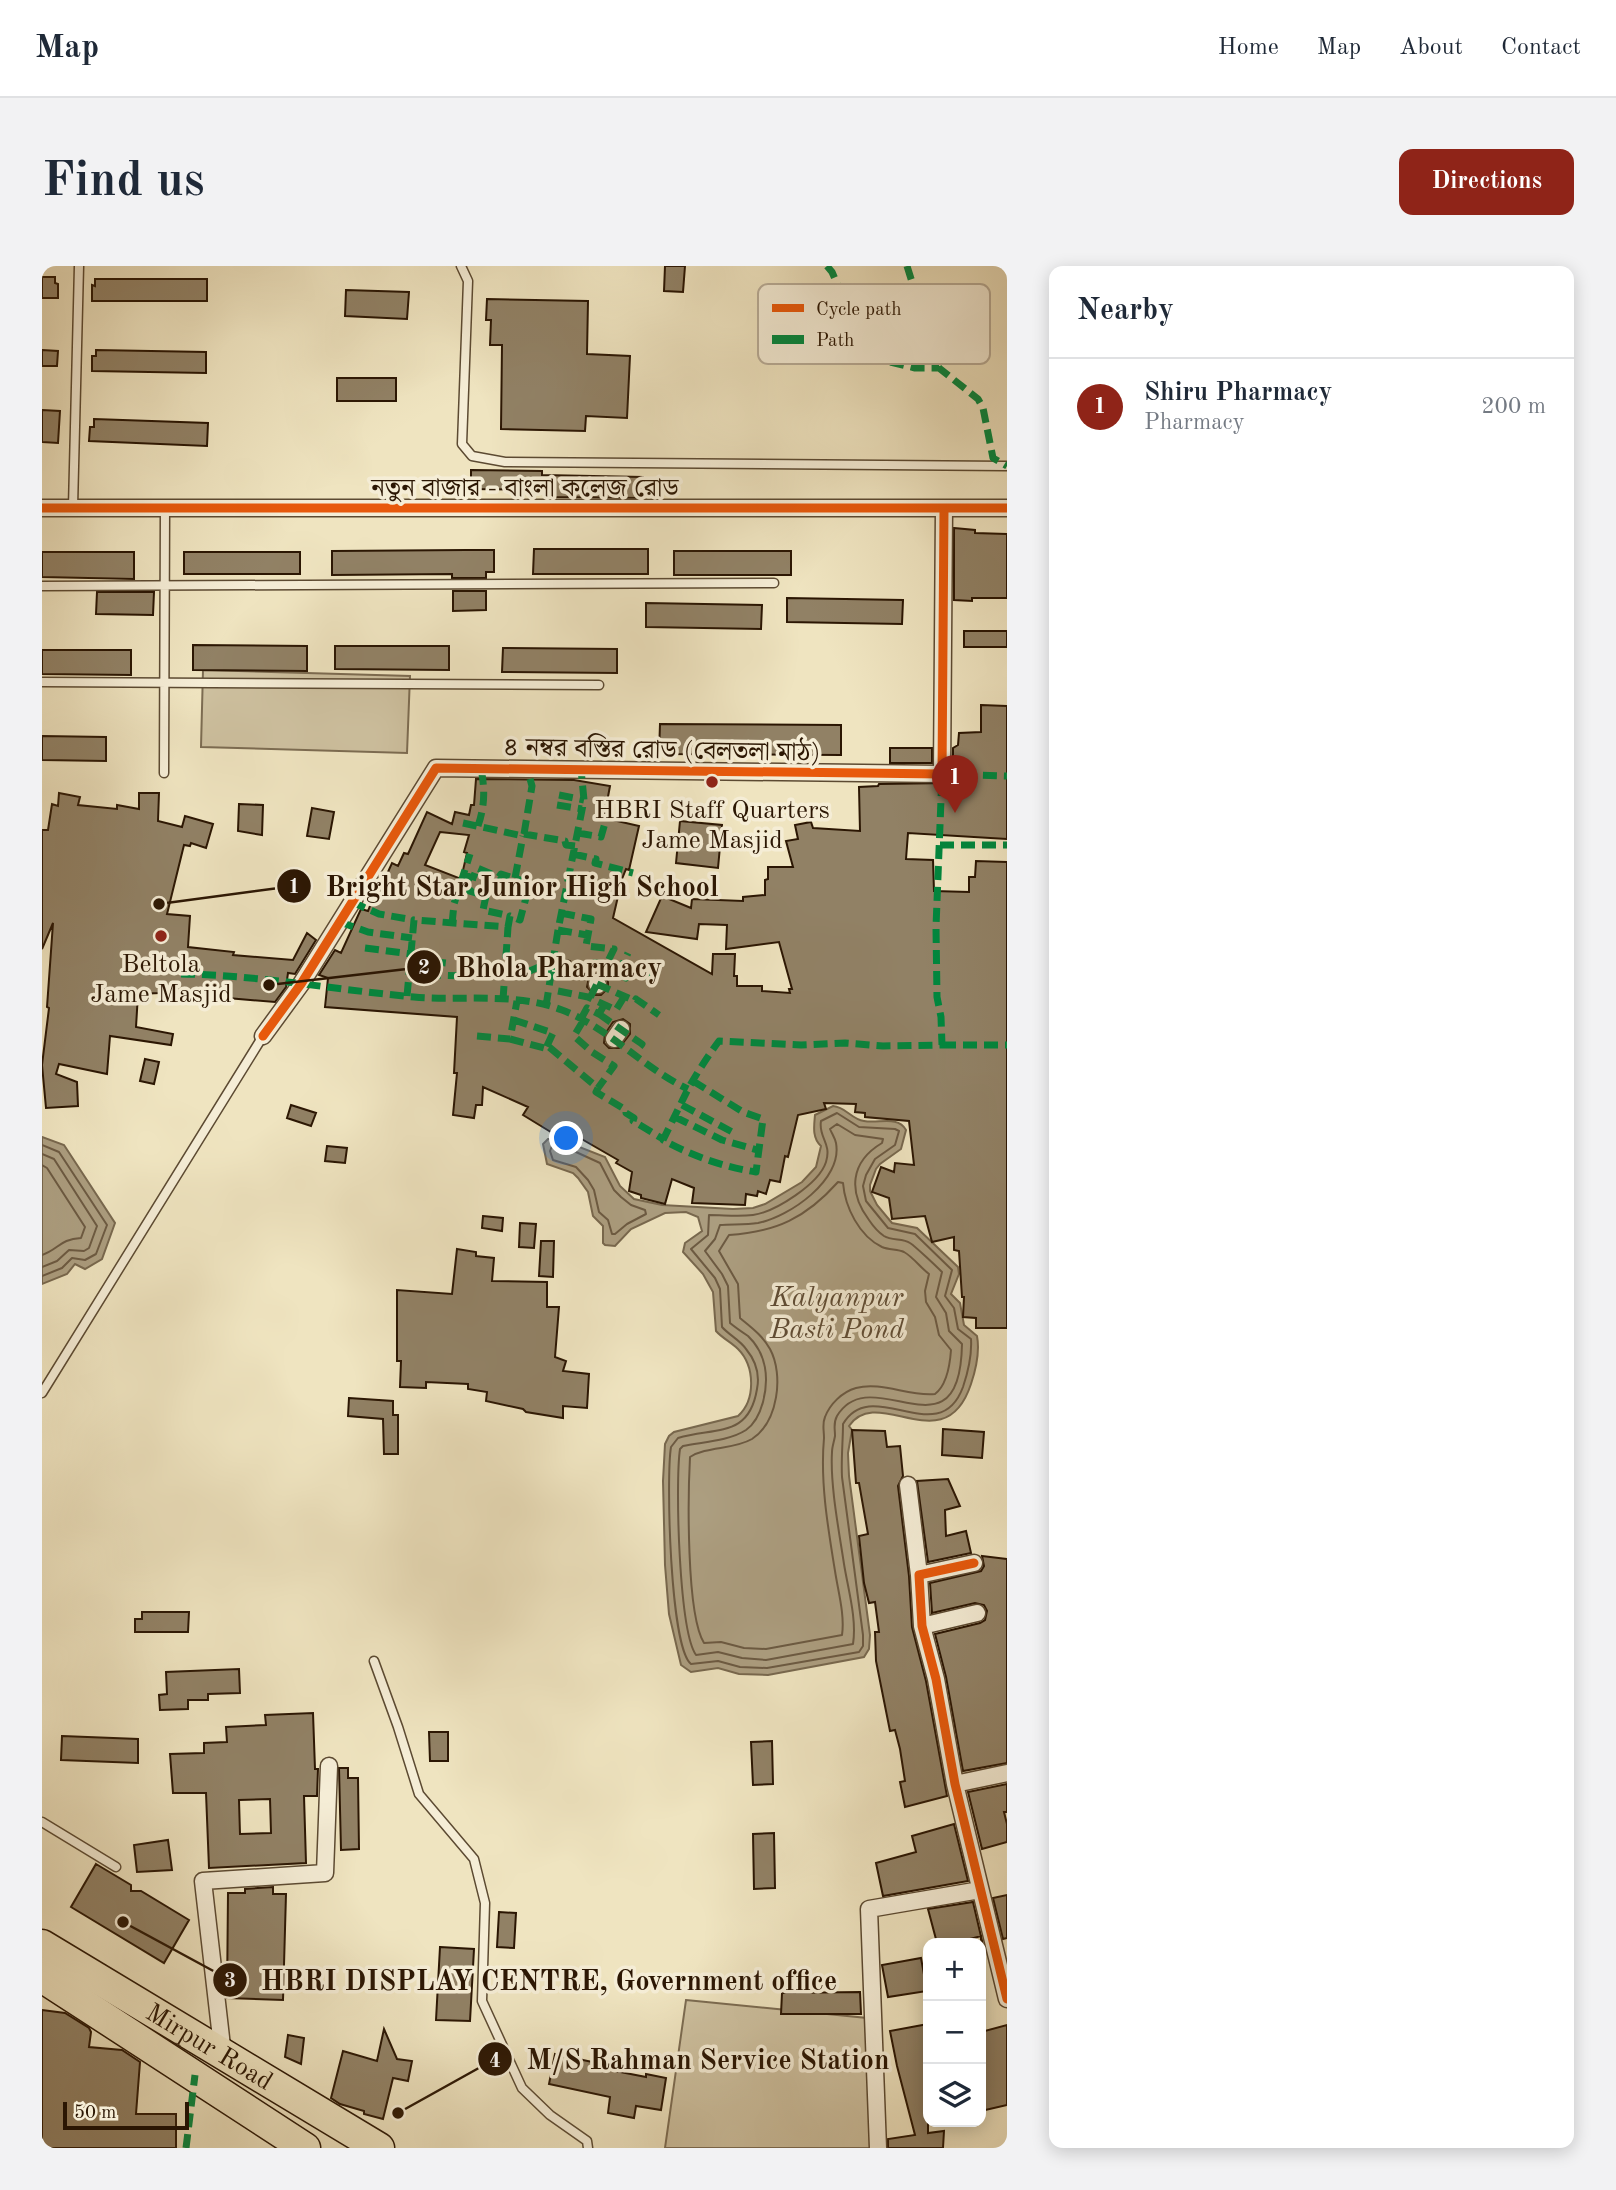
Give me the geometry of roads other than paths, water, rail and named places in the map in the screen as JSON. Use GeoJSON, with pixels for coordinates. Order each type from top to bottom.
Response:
{"type":"FeatureCollection","features":[{"type":"Feature","properties":{"kind":"highway","name":"Mirpur Road"},"geometry":{"type":"LineString","coordinates":[[42,1945],[379,2148]]}},
{"type":"Feature","properties":{"kind":"highway","name":"Mirpur Road"},"geometry":{"type":"LineString","coordinates":[[42,1977],[305,2148]]}},
{"type":"Feature","properties":{"kind":"street","name":"নতুন বাজার - বাংলা কলেজ রোড"},"geometry":{"type":"LineString","coordinates":[[42,508],[1007,508]]}},
{"type":"Feature","properties":{"kind":"street","name":"৪ নম্বর বস্তির রোড (বেলতলা মাঠ)"},"geometry":{"type":"LineString","coordinates":[[263,1036],[301,984],[436,768],[942,774],[944,509]]}},
{"type":"Feature","properties":{"kind":"street"},"geometry":{"type":"LineString","coordinates":[[908,1485],[922,1626],[936,1679],[955,1783],[1007,1999]]}},
{"type":"Feature","properties":{"kind":"street"},"geometry":{"type":"LineString","coordinates":[[919,1575],[974,1563]]}},
{"type":"Feature","properties":{"kind":"street"},"geometry":{"type":"LineString","coordinates":[[922,1626],[977,1613]]}},
{"type":"Feature","properties":{"kind":"street"},"geometry":{"type":"LineString","coordinates":[[223,2055],[202,1881],[325,1873],[329,1766]]}},
{"type":"Feature","properties":{"kind":"street"},"geometry":{"type":"LineString","coordinates":[[955,1783],[1007,1773]]}},
{"type":"Feature","properties":{"kind":"street"},"geometry":{"type":"LineString","coordinates":[[878,2148],[869,1909],[980,1889]]}},
{"type":"Feature","properties":{"kind":"lane"},"geometry":{"type":"LineString","coordinates":[[73,508],[79,266]]}},
{"type":"Feature","properties":{"kind":"lane"},"geometry":{"type":"LineString","coordinates":[[461,266],[468,281],[462,444],[472,456],[505,462],[1006,466]]}},
{"type":"Feature","properties":{"kind":"lane"},"geometry":{"type":"LineString","coordinates":[[164,772],[165,507]]}},
{"type":"Feature","properties":{"kind":"lane"},"geometry":{"type":"LineString","coordinates":[[42,586],[774,583]]}},
{"type":"Feature","properties":{"kind":"lane"},"geometry":{"type":"LineString","coordinates":[[42,682],[599,685]]}},
{"type":"Feature","properties":{"kind":"lane"},"geometry":{"type":"LineString","coordinates":[[42,1393],[263,1036]]}},
{"type":"Feature","properties":{"kind":"lane"},"geometry":{"type":"LineString","coordinates":[[374,1661],[419,1794],[474,1859],[485,1903],[482,2001],[522,2088],[550,2115],[587,2141],[588,2148]]}},
{"type":"Feature","properties":{"kind":"lane"},"geometry":{"type":"LineString","coordinates":[[42,1822],[116,1867]]}},
{"type":"Feature","properties":{"kind":"water","name":"Kalyanpur Basti Pond"},"geometry":{"type":"Polygon","coordinates":[[[833,1106],[842,1108],[859,1120],[893,1121],[906,1130],[901,1149],[876,1169],[870,1191],[877,1205],[892,1223],[917,1228],[958,1267],[959,1274],[951,1294],[960,1303],[964,1325],[977,1336],[978,1342],[971,1384],[959,1407],[945,1418],[929,1421],[877,1412],[862,1415],[849,1426],[852,1430],[848,1453],[849,1476],[870,1635],[869,1649],[864,1657],[768,1675],[739,1674],[718,1668],[691,1672],[681,1665],[669,1614],[663,1481],[665,1444],[674,1432],[738,1416],[748,1401],[750,1392],[748,1364],[738,1349],[716,1331],[713,1292],[703,1274],[683,1252],[685,1243],[702,1231],[698,1217],[686,1212],[665,1213],[631,1229],[615,1246],[605,1245],[603,1226],[593,1216],[588,1192],[573,1173],[547,1164],[543,1144],[548,1139],[559,1139],[605,1157],[620,1186],[634,1199],[662,1205],[753,1208],[802,1182],[816,1167],[821,1146],[815,1136],[815,1115],[833,1106]]]}},
{"type":"Feature","properties":{"kind":"water"},"geometry":{"type":"Polygon","coordinates":[[[42,1137],[64,1145],[115,1223],[102,1259],[85,1269],[75,1264],[67,1274],[42,1284],[42,1137]]]}},
{"type":"Feature","properties":{"kind":"place","name":"HBRI Staff Quarters Jame Masjid"},"geometry":{"type":"Point","coordinates":[712,782]}},
{"type":"Feature","properties":{"kind":"place","name":"Shiru Pharmacy"},"geometry":{"type":"Point","coordinates":[955,813]}},
{"type":"Feature","properties":{"kind":"place","name":"Bright Star Junior High School"},"geometry":{"type":"Point","coordinates":[159,904]}},
{"type":"Feature","properties":{"kind":"place","name":"Beltola Jame Masjid"},"geometry":{"type":"Point","coordinates":[161,936]}},
{"type":"Feature","properties":{"kind":"place","name":"Bhola Pharmacy"},"geometry":{"type":"Point","coordinates":[269,985]}},
{"type":"Feature","properties":{"kind":"place","name":"HBRI DISPLAY CENTRE, Government office"},"geometry":{"type":"Point","coordinates":[123,1922]}},
{"type":"Feature","properties":{"kind":"place","name":"M/S Rahman Service Station"},"geometry":{"type":"Point","coordinates":[398,2113]}}]}
